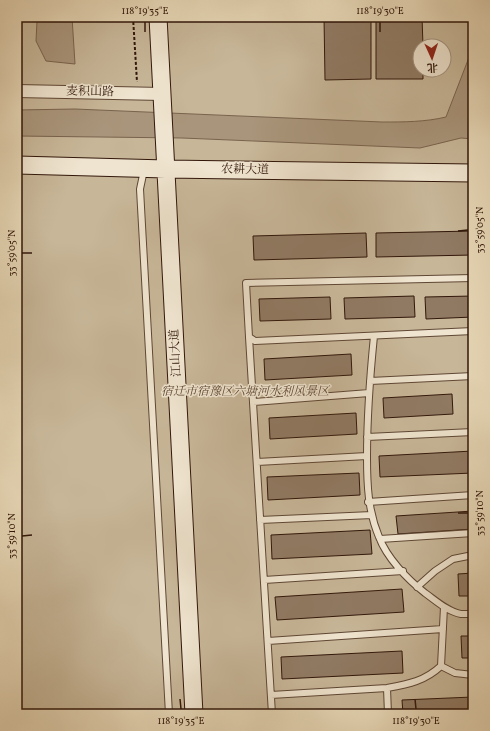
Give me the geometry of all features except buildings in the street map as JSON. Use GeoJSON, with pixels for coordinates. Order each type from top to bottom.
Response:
{"type":"FeatureCollection","features":[{"type":"Feature","properties":{"kind":"main road","name":"江山大道"},"geometry":{"type":"LineString","coordinates":[[158,17],[192,713]]}},
{"type":"Feature","properties":{"kind":"main road","name":"农耕大道"},"geometry":{"type":"LineString","coordinates":[[17,165],[144,168],[166,165],[473,173]]}},
{"type":"Feature","properties":{"kind":"street","name":"麦积山路"},"geometry":{"type":"LineString","coordinates":[[17,91],[138,93],[162,96]]}},
{"type":"Feature","properties":{"kind":"lane"},"geometry":{"type":"LineString","coordinates":[[144,168],[140,189],[169,714]]}},
{"type":"Feature","properties":{"kind":"lane"},"geometry":{"type":"LineString","coordinates":[[272,714],[246,283],[473,278]]}},
{"type":"Feature","properties":{"kind":"lane"},"geometry":{"type":"LineString","coordinates":[[249,337],[255,341],[473,331]]}},
{"type":"Feature","properties":{"kind":"lane"},"geometry":{"type":"LineString","coordinates":[[374,336],[367,437],[368,502],[380,539],[394,561],[417,587],[444,607],[460,614],[473,614]]}},
{"type":"Feature","properties":{"kind":"lane"},"geometry":{"type":"LineString","coordinates":[[370,381],[473,376]]}},
{"type":"Feature","properties":{"kind":"lane"},"geometry":{"type":"LineString","coordinates":[[253,402],[369,393]]}},
{"type":"Feature","properties":{"kind":"lane"},"geometry":{"type":"LineString","coordinates":[[367,437],[473,432]]}},
{"type":"Feature","properties":{"kind":"lane"},"geometry":{"type":"LineString","coordinates":[[257,462],[367,456]]}},
{"type":"Feature","properties":{"kind":"lane"},"geometry":{"type":"LineString","coordinates":[[368,502],[473,495]]}},
{"type":"Feature","properties":{"kind":"lane"},"geometry":{"type":"LineString","coordinates":[[260,520],[372,515]]}},
{"type":"Feature","properties":{"kind":"lane"},"geometry":{"type":"LineString","coordinates":[[380,539],[473,533]]}},
{"type":"Feature","properties":{"kind":"lane"},"geometry":{"type":"LineString","coordinates":[[417,587],[435,571],[453,559],[473,555]]}},
{"type":"Feature","properties":{"kind":"lane"},"geometry":{"type":"LineString","coordinates":[[264,580],[403,571]]}},
{"type":"Feature","properties":{"kind":"lane"},"geometry":{"type":"LineString","coordinates":[[442,666],[444,607]]}},
{"type":"Feature","properties":{"kind":"lane"},"geometry":{"type":"LineString","coordinates":[[268,641],[443,629]]}},
{"type":"Feature","properties":{"kind":"lane"},"geometry":{"type":"LineString","coordinates":[[271,695],[387,688],[404,685],[423,679],[442,666]]}},
{"type":"Feature","properties":{"kind":"lane"},"geometry":{"type":"LineString","coordinates":[[442,666],[455,673],[473,675]]}},
{"type":"Feature","properties":{"kind":"lane"},"geometry":{"type":"LineString","coordinates":[[387,688],[388,714]]}},
{"type":"Feature","properties":{"kind":"path"},"geometry":{"type":"LineString","coordinates":[[133,17],[138,93]]}},
{"type":"Feature","properties":{"kind":"green space","name":"宿迁市宿豫区六塘河水利风景区"},"geometry":{"type":"Polygon","coordinates":[[[17,17],[473,17],[473,714],[17,714],[17,17]]]}},
{"type":"Feature","properties":{"kind":"shaded area"},"geometry":{"type":"Polygon","coordinates":[[[17,17],[72,17],[75,64],[46,61],[36,41],[37,21],[17,19],[17,17]]]}},
{"type":"Feature","properties":{"kind":"shaded area"},"geometry":{"type":"Polygon","coordinates":[[[473,47],[473,139],[461,138],[420,148],[182,138],[17,136],[17,110],[75,109],[382,122],[438,119],[446,117],[473,47]]]}}]}
